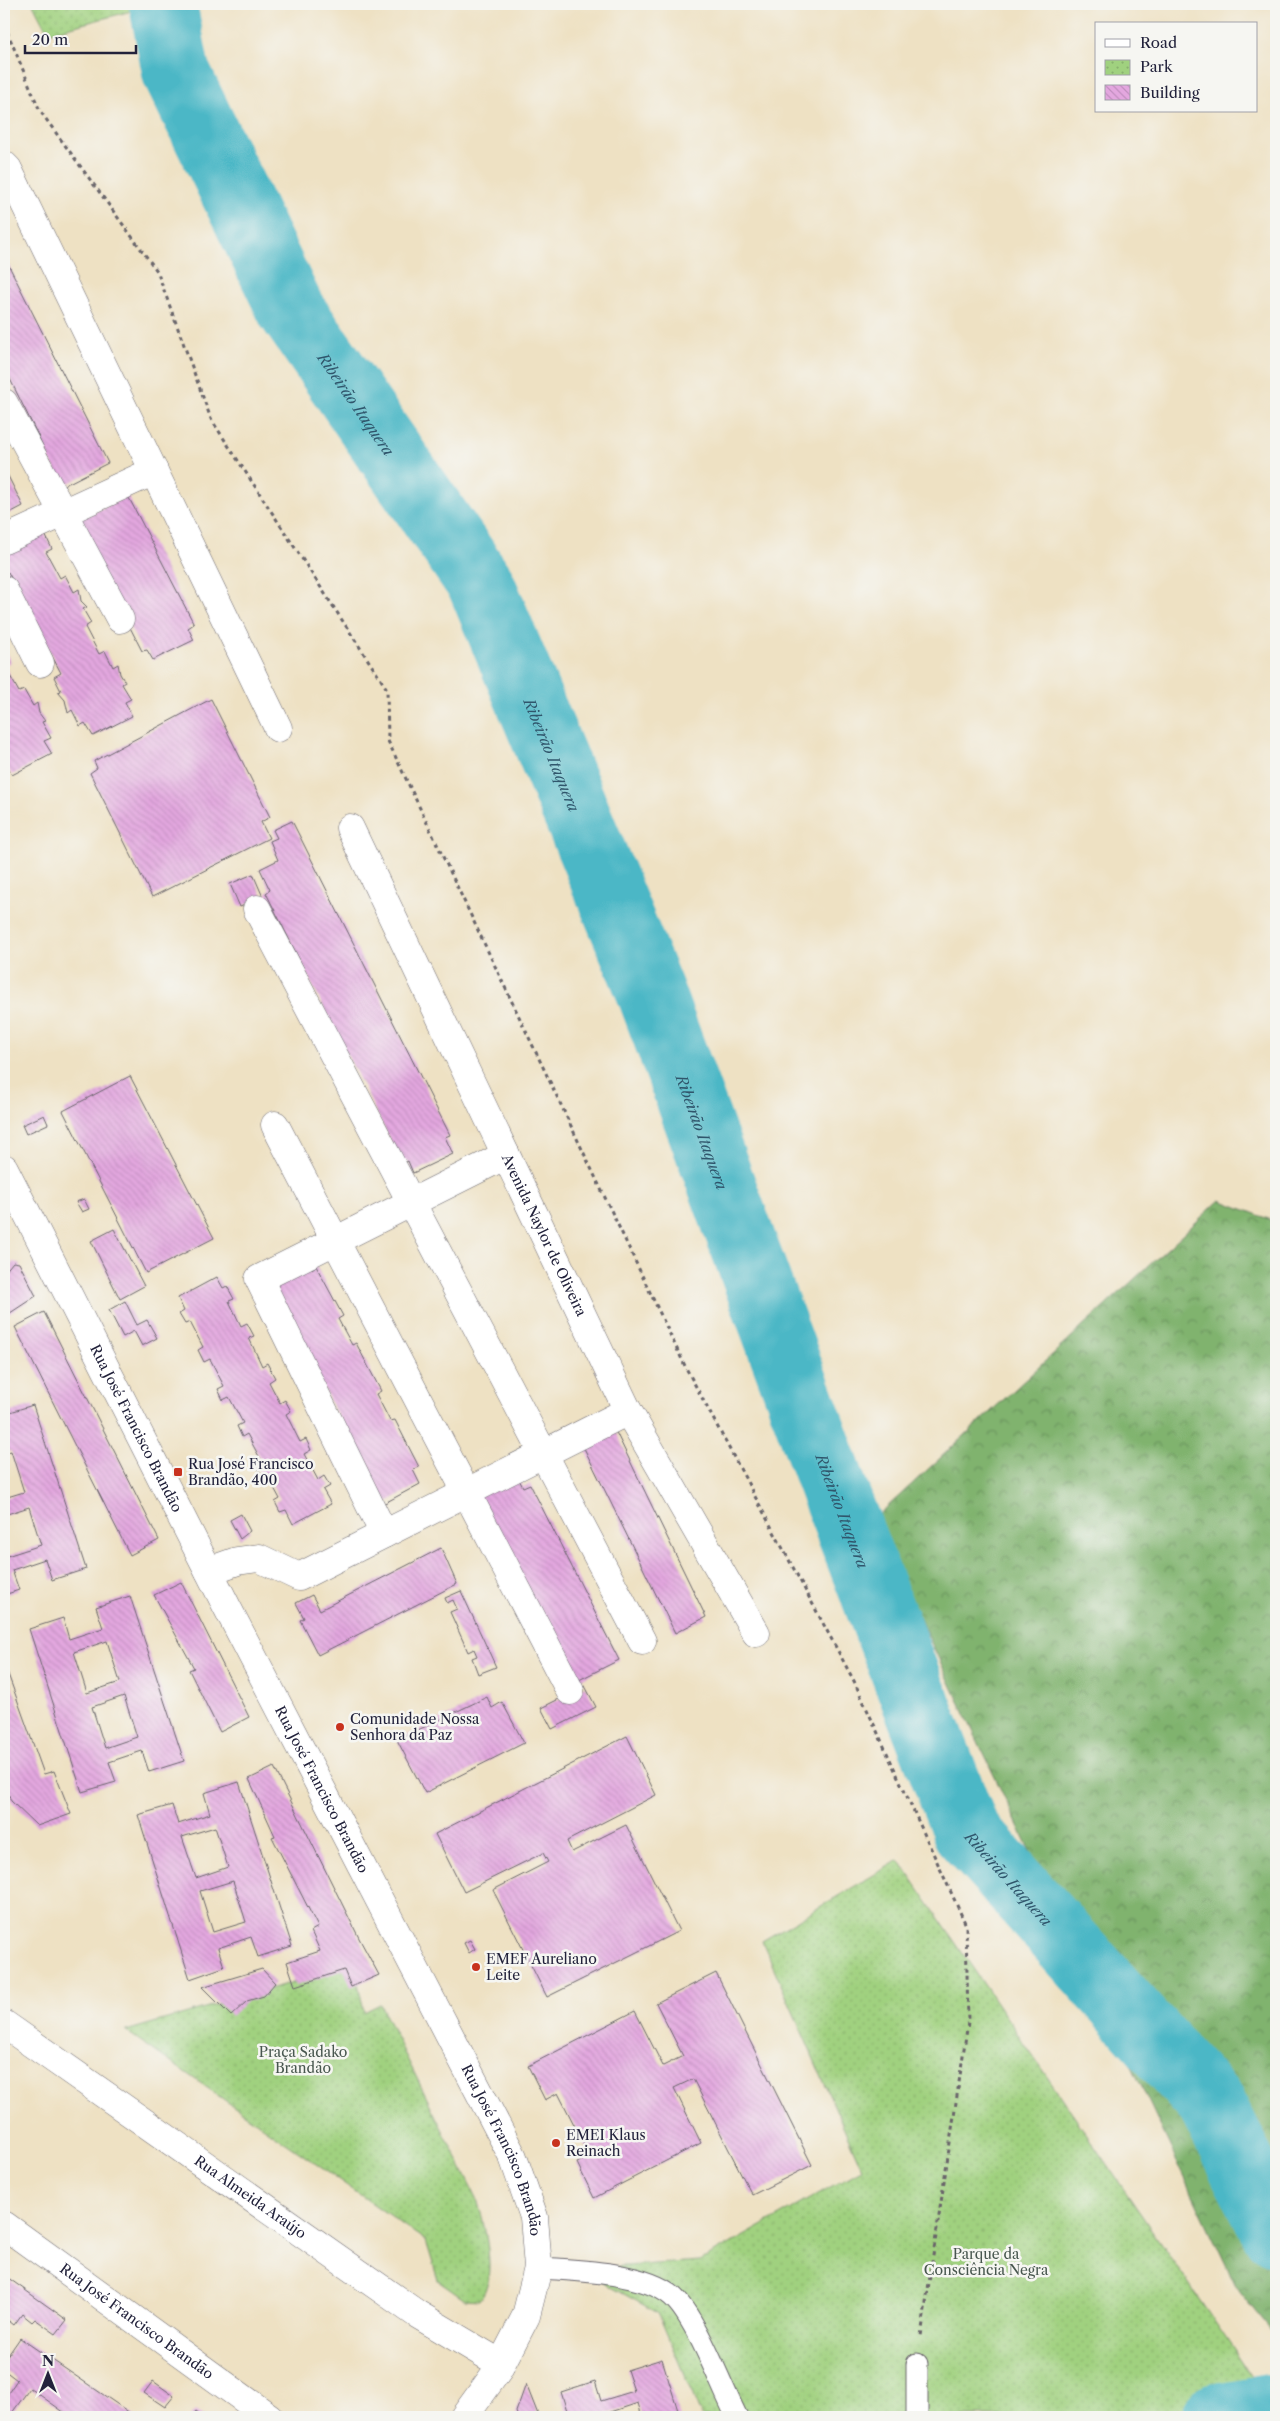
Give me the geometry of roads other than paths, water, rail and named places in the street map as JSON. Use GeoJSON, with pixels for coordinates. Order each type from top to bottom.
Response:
{"type":"FeatureCollection","features":[{"type":"Feature","properties":{"kind":"street"},"geometry":{"type":"LineString","coordinates":[[4,165],[8,169],[278,728]]}},
{"type":"Feature","properties":{"kind":"street"},"geometry":{"type":"LineString","coordinates":[[4,403],[120,619]]}},
{"type":"Feature","properties":{"kind":"street"},"geometry":{"type":"LineString","coordinates":[[4,540],[63,511],[154,471]]}},
{"type":"Feature","properties":{"kind":"street"},"geometry":{"type":"LineString","coordinates":[[4,590],[40,662]]}},
{"type":"Feature","properties":{"kind":"street","name":"Avenida Naylor de Oliveira"},"geometry":{"type":"LineString","coordinates":[[350,828],[628,1411],[756,1633]]}},
{"type":"Feature","properties":{"kind":"street"},"geometry":{"type":"LineString","coordinates":[[256,909],[642,1640]]}},
{"type":"Feature","properties":{"kind":"street"},"geometry":{"type":"LineString","coordinates":[[275,1125],[570,1691]]}},
{"type":"Feature","properties":{"kind":"street"},"geometry":{"type":"LineString","coordinates":[[384,1534],[259,1279],[506,1155]]}},
{"type":"Feature","properties":{"kind":"street","name":"Rua José Francisco Brandão"},"geometry":{"type":"LineString","coordinates":[[7,1187],[513,2157],[534,2217],[538,2268],[526,2316],[501,2364],[464,2417]]}},
{"type":"Feature","properties":{"kind":"street"},"geometry":{"type":"LineString","coordinates":[[209,1571],[237,1561],[259,1558],[299,1577],[628,1411]]}},
{"type":"Feature","properties":{"kind":"street","name":"Rua Almeida Araújo"},"geometry":{"type":"LineString","coordinates":[[4,2024],[417,2314],[501,2364]]}},
{"type":"Feature","properties":{"kind":"street","name":"Rua José Francisco Brandão"},"geometry":{"type":"LineString","coordinates":[[4,2225],[269,2417]]}},
{"type":"Feature","properties":{"kind":"lane"},"geometry":{"type":"LineString","coordinates":[[538,2268],[586,2271],[644,2281],[671,2295],[689,2316],[737,2417]]}},
{"type":"Feature","properties":{"kind":"lane"},"geometry":{"type":"LineString","coordinates":[[916,2364],[917,2417]]}},
{"type":"Feature","properties":{"kind":"waterway","name":"Ribeirão Itaquera"},"geometry":{"type":"LineString","coordinates":[[163,4],[176,72],[291,310],[481,584],[650,991],[834,1490],[966,1831],[1210,2102],[1276,2233]]}},
{"type":"Feature","properties":{"kind":"waterway","name":"Ribeirão Itaquera"},"geometry":{"type":"LineString","coordinates":[[1216,2417],[1276,2407]]}},
{"type":"Feature","properties":{"kind":"place","name":"Rua José Francisco Brandão, 400"},"geometry":{"type":"Point","coordinates":[178,1472]}},
{"type":"Feature","properties":{"kind":"place","name":"Comunidade Nossa Senhora da Paz"},"geometry":{"type":"Point","coordinates":[340,1727]}},
{"type":"Feature","properties":{"kind":"place","name":"EMEF Aureliano Leite"},"geometry":{"type":"Point","coordinates":[476,1967]}},
{"type":"Feature","properties":{"kind":"place","name":"EMEI Klaus Reinach"},"geometry":{"type":"Point","coordinates":[556,2143]}},
{"type":"Feature","properties":{"kind":"park label","name":"Praça Sadako Brandão"},"geometry":{"type":"Point","coordinates":[303,2060]}},
{"type":"Feature","properties":{"kind":"park label","name":"Parque da Consciência Negra"},"geometry":{"type":"Point","coordinates":[986,2262]}}]}
